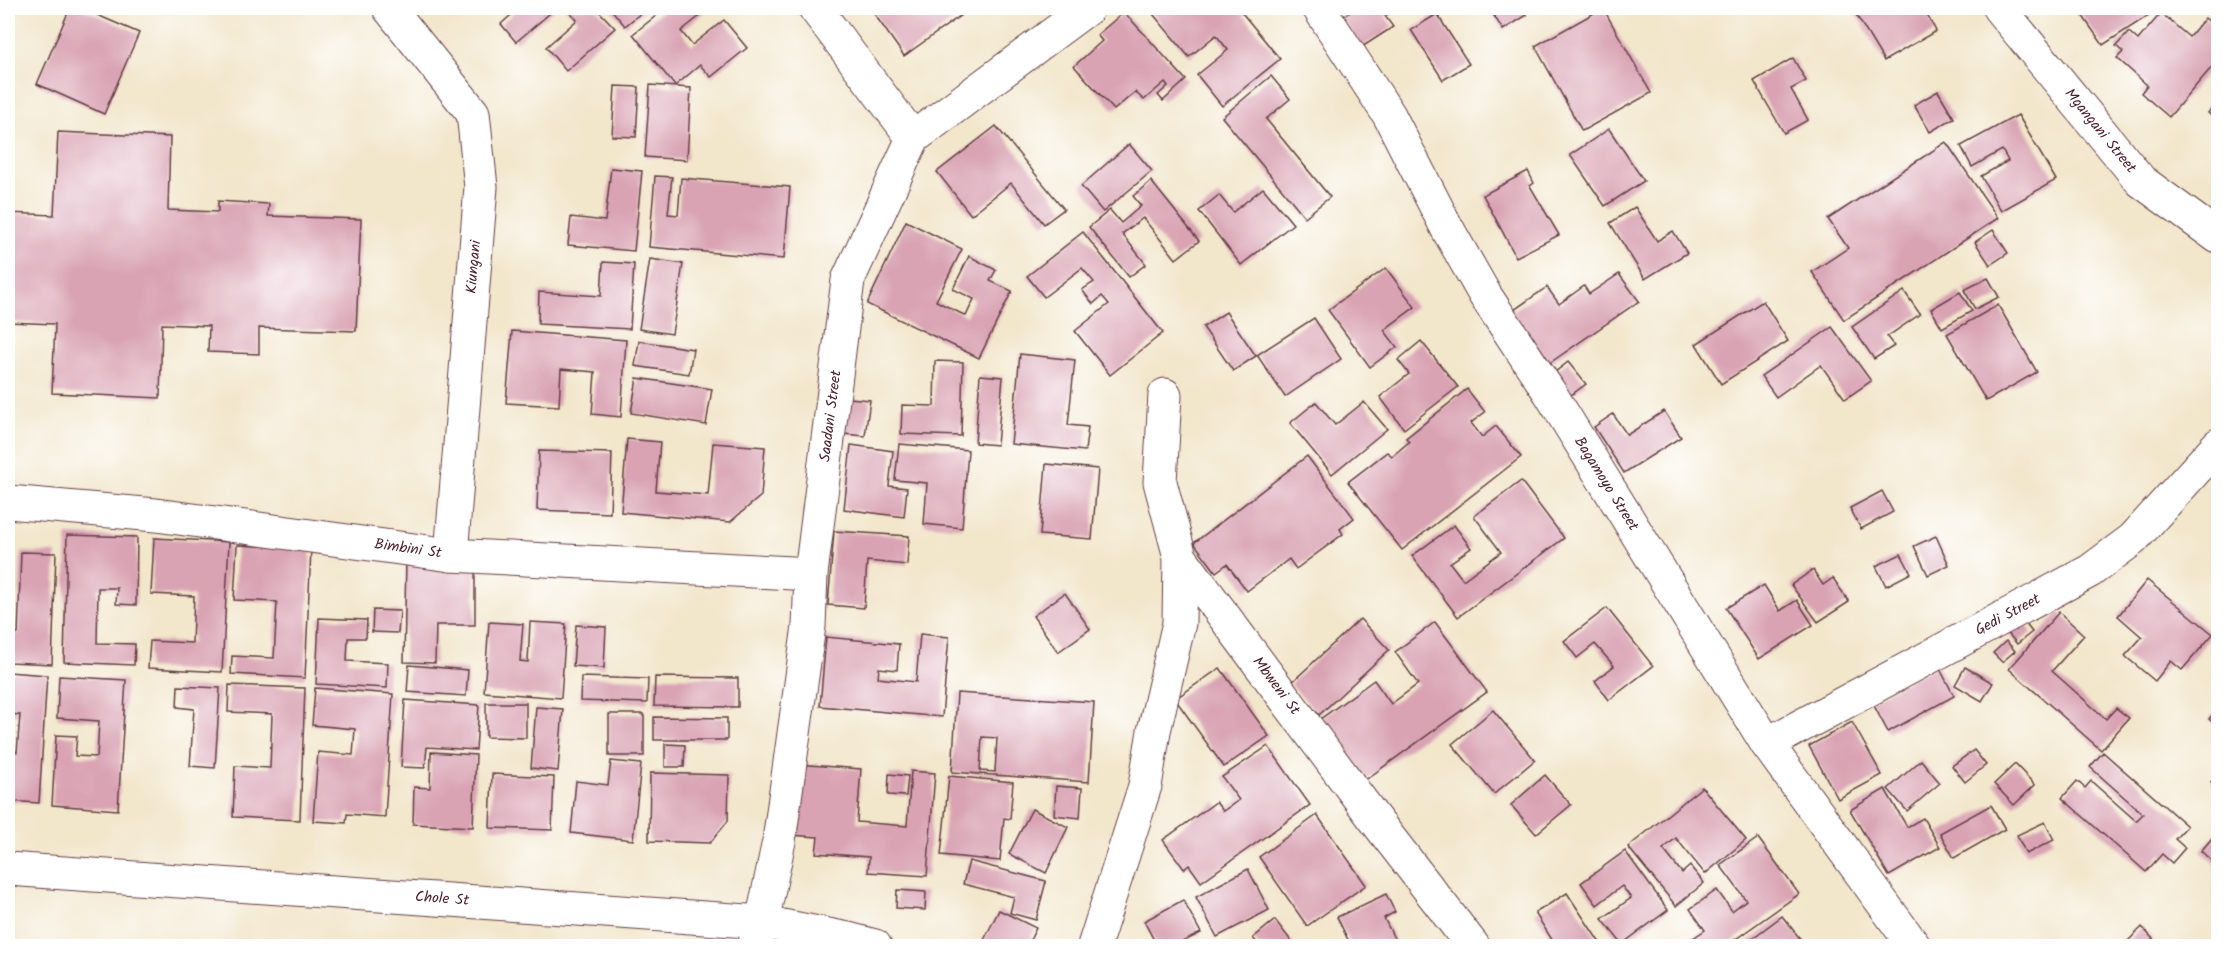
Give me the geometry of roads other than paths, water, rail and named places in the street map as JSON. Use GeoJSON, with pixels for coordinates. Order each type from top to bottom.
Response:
{"type":"FeatureCollection","features":[{"type":"Feature","properties":{"kind":"street","name":"Kiungani"},"geometry":{"type":"LineString","coordinates":[[389,8],[473,113],[481,187],[451,555]]}},
{"type":"Feature","properties":{"kind":"street"},"geometry":{"type":"LineString","coordinates":[[814,8],[913,138]]}},
{"type":"Feature","properties":{"kind":"street","name":"Saadani Street"},"geometry":{"type":"LineString","coordinates":[[758,934],[781,830],[809,626],[811,574],[848,280],[913,138],[1088,8]]}},
{"type":"Feature","properties":{"kind":"street","name":"Bagamoyo Street"},"geometry":{"type":"LineString","coordinates":[[1319,8],[1389,115],[1447,228],[1485,295],[1557,403],[1767,744],[1914,946]]}},
{"type":"Feature","properties":{"kind":"street","name":"Mgangani Street"},"geometry":{"type":"LineString","coordinates":[[1999,8],[2141,181],[2218,237]]}},
{"type":"Feature","properties":{"kind":"street","name":"Mbweni St"},"geometry":{"type":"LineString","coordinates":[[1166,395],[1160,482],[1180,557],[1373,817],[1473,946]]}},
{"type":"Feature","properties":{"kind":"street","name":"Gedi Street"},"geometry":{"type":"LineString","coordinates":[[1767,744],[2090,572],[2133,539],[2218,445]]}},
{"type":"Feature","properties":{"kind":"street","name":"Bimbini St"},"geometry":{"type":"LineString","coordinates":[[8,502],[156,515],[451,555],[811,574]]}},
{"type":"Feature","properties":{"kind":"street"},"geometry":{"type":"LineString","coordinates":[[1094,946],[1145,786],[1154,731],[1179,623],[1180,557]]}},
{"type":"Feature","properties":{"kind":"street","name":"Chole St"},"geometry":{"type":"LineString","coordinates":[[8,869],[758,934],[848,939],[875,946]]}}]}
